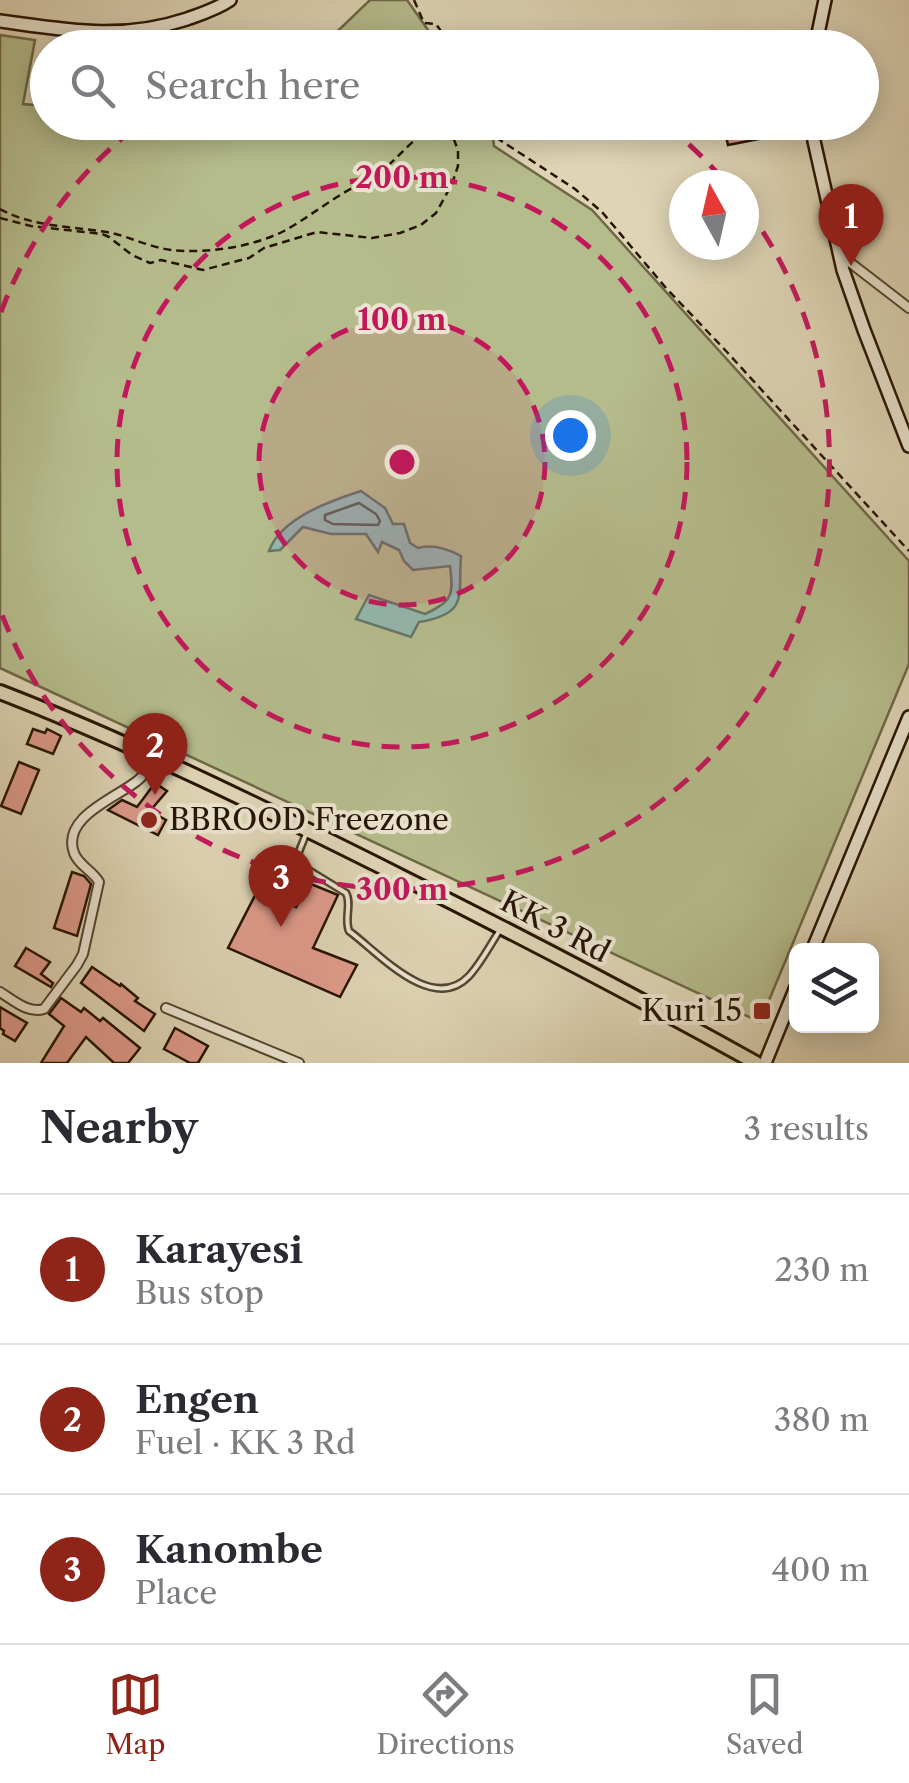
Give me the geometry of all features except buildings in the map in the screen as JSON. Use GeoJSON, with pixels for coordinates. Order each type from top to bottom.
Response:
{"type":"FeatureCollection","features":[{"type":"Feature","properties":{"kind":"highway","name":"KK 3 Rd"},"geometry":{"type":"LineString","coordinates":[[0,692],[156,756],[307,829],[502,927],[756,1063]]}},
{"type":"Feature","properties":{"kind":"main road"},"geometry":{"type":"LineString","coordinates":[[143,30],[191,18],[230,0]]}},
{"type":"Feature","properties":{"kind":"main road"},"geometry":{"type":"LineString","coordinates":[[819,30],[825,0]]}},
{"type":"Feature","properties":{"kind":"main road"},"geometry":{"type":"LineString","coordinates":[[0,21],[61,30]]}},
{"type":"Feature","properties":{"kind":"main road"},"geometry":{"type":"LineString","coordinates":[[814,140],[839,254],[909,446]]}},
{"type":"Feature","properties":{"kind":"main road"},"geometry":{"type":"LineString","coordinates":[[815,943],[909,717]]}},
{"type":"Feature","properties":{"kind":"main road"},"geometry":{"type":"LineString","coordinates":[[765,1063],[789,1004]]}},
{"type":"Feature","properties":{"kind":"street"},"geometry":{"type":"LineString","coordinates":[[839,254],[909,308]]}},
{"type":"Feature","properties":{"kind":"street"},"geometry":{"type":"LineString","coordinates":[[0,992],[28,1008],[44,1009],[77,966],[98,882],[94,873],[75,857],[74,835],[92,809],[140,779],[156,756]]}},
{"type":"Feature","properties":{"kind":"street"},"geometry":{"type":"LineString","coordinates":[[166,1008],[298,1063]]}},
{"type":"Feature","properties":{"kind":"lane"},"geometry":{"type":"LineString","coordinates":[[307,829],[297,863],[346,893],[349,930],[420,985],[437,988],[462,982],[502,927]]}},
{"type":"Feature","properties":{"kind":"path"},"geometry":{"type":"LineString","coordinates":[[414,0],[424,23],[436,24],[440,30]]}},
{"type":"Feature","properties":{"kind":"path"},"geometry":{"type":"LineString","coordinates":[[0,209],[19,218],[111,233],[175,250],[239,245],[268,238],[319,210],[375,176],[416,140]]}},
{"type":"Feature","properties":{"kind":"path"},"geometry":{"type":"LineString","coordinates":[[0,218],[102,234],[150,263],[161,260],[202,270],[248,258],[264,248],[317,232],[372,238],[422,225],[436,213],[452,184],[458,166],[456,140]]}},
{"type":"Feature","properties":{"kind":"path"},"geometry":{"type":"LineString","coordinates":[[501,140],[575,189],[602,212],[666,288],[909,551]]}},
{"type":"Feature","properties":{"kind":"green space"},"geometry":{"type":"Polygon","coordinates":[[[370,0],[407,0],[428,30],[339,30],[370,0]]]}},
{"type":"Feature","properties":{"kind":"green space"},"geometry":{"type":"Polygon","coordinates":[[[0,35],[30,39],[23,104],[30,105],[30,140],[493,140],[494,146],[592,210],[909,561],[909,664],[793,943],[789,943],[789,952],[760,1022],[0,668],[0,35]]]}},
{"type":"Feature","properties":{"kind":"water"},"geometry":{"type":"Polygon","coordinates":[[[361,491],[385,508],[393,524],[404,524],[410,543],[461,556],[458,601],[446,614],[419,622],[411,637],[356,619],[369,595],[425,614],[434,610],[449,596],[450,566],[413,570],[399,550],[382,542],[378,552],[366,534],[331,534],[303,527],[280,550],[269,551],[275,539],[295,520],[361,491]]]}},
{"type":"Feature","properties":{"kind":"place","name":"Karayesi"},"geometry":{"type":"Point","coordinates":[851,266]}},
{"type":"Feature","properties":{"kind":"place","name":"Engen"},"geometry":{"type":"Point","coordinates":[155,795]}},
{"type":"Feature","properties":{"kind":"place","name":"BBROOD Freezone"},"geometry":{"type":"Point","coordinates":[149,820]}},
{"type":"Feature","properties":{"kind":"place","name":"Kanombe"},"geometry":{"type":"Point","coordinates":[281,927]}},
{"type":"Feature","properties":{"kind":"place","name":"Kuri 15"},"geometry":{"type":"Point","coordinates":[762,1011]}}]}
